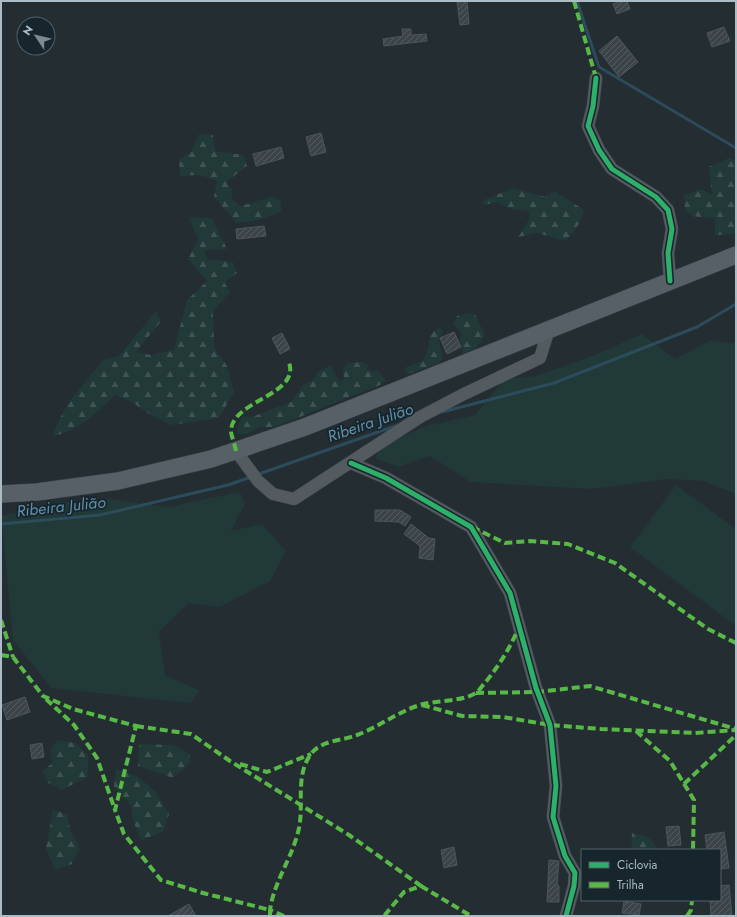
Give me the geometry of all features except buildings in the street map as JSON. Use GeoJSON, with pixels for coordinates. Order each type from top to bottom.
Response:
{"type":"FeatureCollection","features":[{"type":"Feature","properties":{"kind":"main road"},"geometry":{"type":"LineString","coordinates":[[1,494],[37,492],[118,481],[211,460],[305,427],[736,255]]}},
{"type":"Feature","properties":{"kind":"street"},"geometry":{"type":"LineString","coordinates":[[596,78],[593,106],[588,126],[599,150],[612,169],[656,197],[668,210],[672,229],[668,253],[670,281]]}},
{"type":"Feature","properties":{"kind":"street"},"geometry":{"type":"LineString","coordinates":[[236,450],[258,481],[273,494],[294,499],[420,417],[464,394],[540,358],[549,329]]}},
{"type":"Feature","properties":{"kind":"street"},"geometry":{"type":"LineString","coordinates":[[351,463],[386,478],[471,527],[510,593],[536,688],[550,725],[556,786],[553,817],[565,856],[574,873],[574,886],[566,916]]}},
{"type":"Feature","properties":{"kind":"green space"},"geometry":{"type":"Polygon","coordinates":[[[199,134],[213,135],[215,151],[243,155],[247,166],[226,182],[233,192],[231,199],[241,206],[274,196],[281,202],[281,211],[262,219],[237,223],[214,197],[217,181],[208,177],[199,176],[180,177],[179,160],[191,152],[199,134]]]}},
{"type":"Feature","properties":{"kind":"green space"},"geometry":{"type":"Polygon","coordinates":[[[729,158],[736,161],[736,234],[715,235],[715,219],[692,216],[685,210],[684,195],[702,189],[712,195],[709,167],[729,158]]]}},
{"type":"Feature","properties":{"kind":"green space"},"geometry":{"type":"Polygon","coordinates":[[[513,188],[545,197],[555,191],[584,210],[579,224],[566,241],[537,233],[518,237],[530,218],[528,211],[508,208],[497,202],[484,205],[484,200],[513,188]]]}},
{"type":"Feature","properties":{"kind":"green space"},"geometry":{"type":"Polygon","coordinates":[[[189,217],[212,218],[227,249],[205,250],[207,259],[233,262],[237,273],[224,282],[230,292],[213,311],[214,347],[227,366],[234,392],[219,418],[171,425],[151,415],[133,403],[115,395],[94,415],[79,426],[62,434],[53,436],[68,405],[104,359],[119,356],[156,311],[161,321],[136,352],[150,355],[174,350],[187,300],[207,281],[188,259],[198,240],[189,217]]]}},
{"type":"Feature","properties":{"kind":"green space"},"geometry":{"type":"Polygon","coordinates":[[[469,313],[475,314],[485,335],[475,350],[462,354],[460,338],[462,334],[453,324],[457,316],[469,313]]]}},
{"type":"Feature","properties":{"kind":"green space"},"geometry":{"type":"Polygon","coordinates":[[[438,328],[444,330],[439,340],[443,358],[437,364],[408,374],[404,368],[423,361],[428,349],[430,335],[438,328]]]}},
{"type":"Feature","properties":{"kind":"green space"},"geometry":{"type":"Polygon","coordinates":[[[642,334],[675,359],[711,340],[736,344],[736,494],[703,481],[669,479],[592,489],[470,482],[430,456],[398,467],[375,458],[382,445],[426,426],[475,415],[505,378],[533,377],[595,355],[642,334]]]}},
{"type":"Feature","properties":{"kind":"green space"},"geometry":{"type":"Polygon","coordinates":[[[362,362],[368,365],[366,370],[379,371],[386,381],[378,386],[273,427],[260,427],[247,434],[238,434],[237,427],[243,416],[252,417],[291,402],[303,385],[312,381],[318,372],[331,365],[339,381],[344,379],[343,369],[348,363],[362,362]]]}},
{"type":"Feature","properties":{"kind":"green space"},"geometry":{"type":"Polygon","coordinates":[[[676,485],[736,529],[736,626],[630,547],[676,485]]]}},
{"type":"Feature","properties":{"kind":"green space"},"geometry":{"type":"Polygon","coordinates":[[[240,492],[245,504],[231,531],[262,524],[286,551],[270,581],[220,607],[189,603],[159,632],[165,675],[200,691],[190,703],[51,688],[13,640],[1,516],[64,503],[108,499],[167,507],[240,492]]]}},
{"type":"Feature","properties":{"kind":"green space"},"geometry":{"type":"Polygon","coordinates":[[[58,740],[75,743],[88,755],[88,777],[61,790],[47,782],[43,771],[52,763],[50,750],[58,740]]]}},
{"type":"Feature","properties":{"kind":"green space"},"geometry":{"type":"Polygon","coordinates":[[[139,744],[174,745],[190,754],[190,763],[173,778],[138,766],[139,744]]]}},
{"type":"Feature","properties":{"kind":"green space"},"geometry":{"type":"Polygon","coordinates":[[[116,769],[137,776],[156,792],[169,814],[163,832],[141,840],[134,823],[131,805],[114,787],[116,769]]]}},
{"type":"Feature","properties":{"kind":"green space"},"geometry":{"type":"Polygon","coordinates":[[[53,810],[67,814],[70,829],[80,849],[72,864],[55,870],[46,848],[53,810]]]}},
{"type":"Feature","properties":{"kind":"green space"},"geometry":{"type":"Polygon","coordinates":[[[632,833],[648,837],[656,849],[631,849],[632,833]]]}},
{"type":"Feature","properties":{"kind":"waterway"},"geometry":{"type":"LineString","coordinates":[[577,1],[599,67],[736,148]]}},
{"type":"Feature","properties":{"kind":"waterway","name":"Ribeira Julião"},"geometry":{"type":"LineString","coordinates":[[442,412],[554,383],[697,327],[736,304]]}},
{"type":"Feature","properties":{"kind":"waterway","name":"Ribeira Julião"},"geometry":{"type":"LineString","coordinates":[[256,475],[398,425]]}},
{"type":"Feature","properties":{"kind":"waterway","name":"Ribeira Julião"},"geometry":{"type":"LineString","coordinates":[[1,524],[100,515],[228,485],[251,477]]}},
{"type":"Feature","properties":{"kind":"marked path"},"geometry":{"type":"LineString","coordinates":[[574,1],[596,78]]}},
{"type":"Feature","properties":{"kind":"marked path"},"geometry":{"type":"LineString","coordinates":[[236,451],[231,432],[234,421],[242,412],[277,390],[286,382],[290,372],[288,360]]}},
{"type":"Feature","properties":{"kind":"marked path"},"geometry":{"type":"LineString","coordinates":[[472,527],[505,543],[530,541],[568,544],[615,563],[708,629],[736,643]]}},
{"type":"Feature","properties":{"kind":"marked path"},"geometry":{"type":"LineString","coordinates":[[1,620],[13,657]]}},
{"type":"Feature","properties":{"kind":"marked path"},"geometry":{"type":"LineString","coordinates":[[284,916],[270,910],[272,899],[296,839],[300,819],[301,780],[306,762],[315,749],[326,743],[365,732],[396,715],[420,705],[463,698],[476,693],[499,664],[508,650],[519,627]]}},
{"type":"Feature","properties":{"kind":"marked path"},"geometry":{"type":"LineString","coordinates":[[1,655],[13,657],[43,696],[73,709],[136,726],[115,810],[124,834],[161,880],[203,893],[270,910],[270,916]]}},
{"type":"Feature","properties":{"kind":"marked path"},"geometry":{"type":"LineString","coordinates":[[476,693],[538,692],[590,686],[736,729]]}},
{"type":"Feature","properties":{"kind":"marked path"},"geometry":{"type":"LineString","coordinates":[[46,699],[74,725],[97,758],[115,810]]}},
{"type":"Feature","properties":{"kind":"marked path"},"geometry":{"type":"LineString","coordinates":[[422,705],[462,716],[503,717],[550,725],[695,733],[736,730]]}},
{"type":"Feature","properties":{"kind":"marked path"},"geometry":{"type":"LineString","coordinates":[[136,726],[191,734],[230,761],[349,835],[421,886],[404,892],[384,916]]}},
{"type":"Feature","properties":{"kind":"marked path"},"geometry":{"type":"LineString","coordinates":[[636,731],[670,761],[694,800],[693,849]]}},
{"type":"Feature","properties":{"kind":"marked path"},"geometry":{"type":"LineString","coordinates":[[684,784],[736,735]]}},
{"type":"Feature","properties":{"kind":"marked path"},"geometry":{"type":"LineString","coordinates":[[240,764],[267,772],[311,754]]}},
{"type":"Feature","properties":{"kind":"marked path"},"geometry":{"type":"LineString","coordinates":[[421,886],[471,916]]}},
{"type":"Feature","properties":{"kind":"marked path"},"geometry":{"type":"LineString","coordinates":[[687,916],[691,910],[692,901]]}},
{"type":"Feature","properties":{"kind":"cycle path"},"geometry":{"type":"LineString","coordinates":[[596,78],[593,106],[588,126],[599,150],[612,169],[656,197],[668,210],[672,229],[668,253],[670,281]]}},
{"type":"Feature","properties":{"kind":"cycle path"},"geometry":{"type":"LineString","coordinates":[[351,463],[386,478],[471,527],[510,593],[536,688],[550,725],[556,786],[553,817],[565,856],[575,873],[574,886],[566,916]]}}]}
